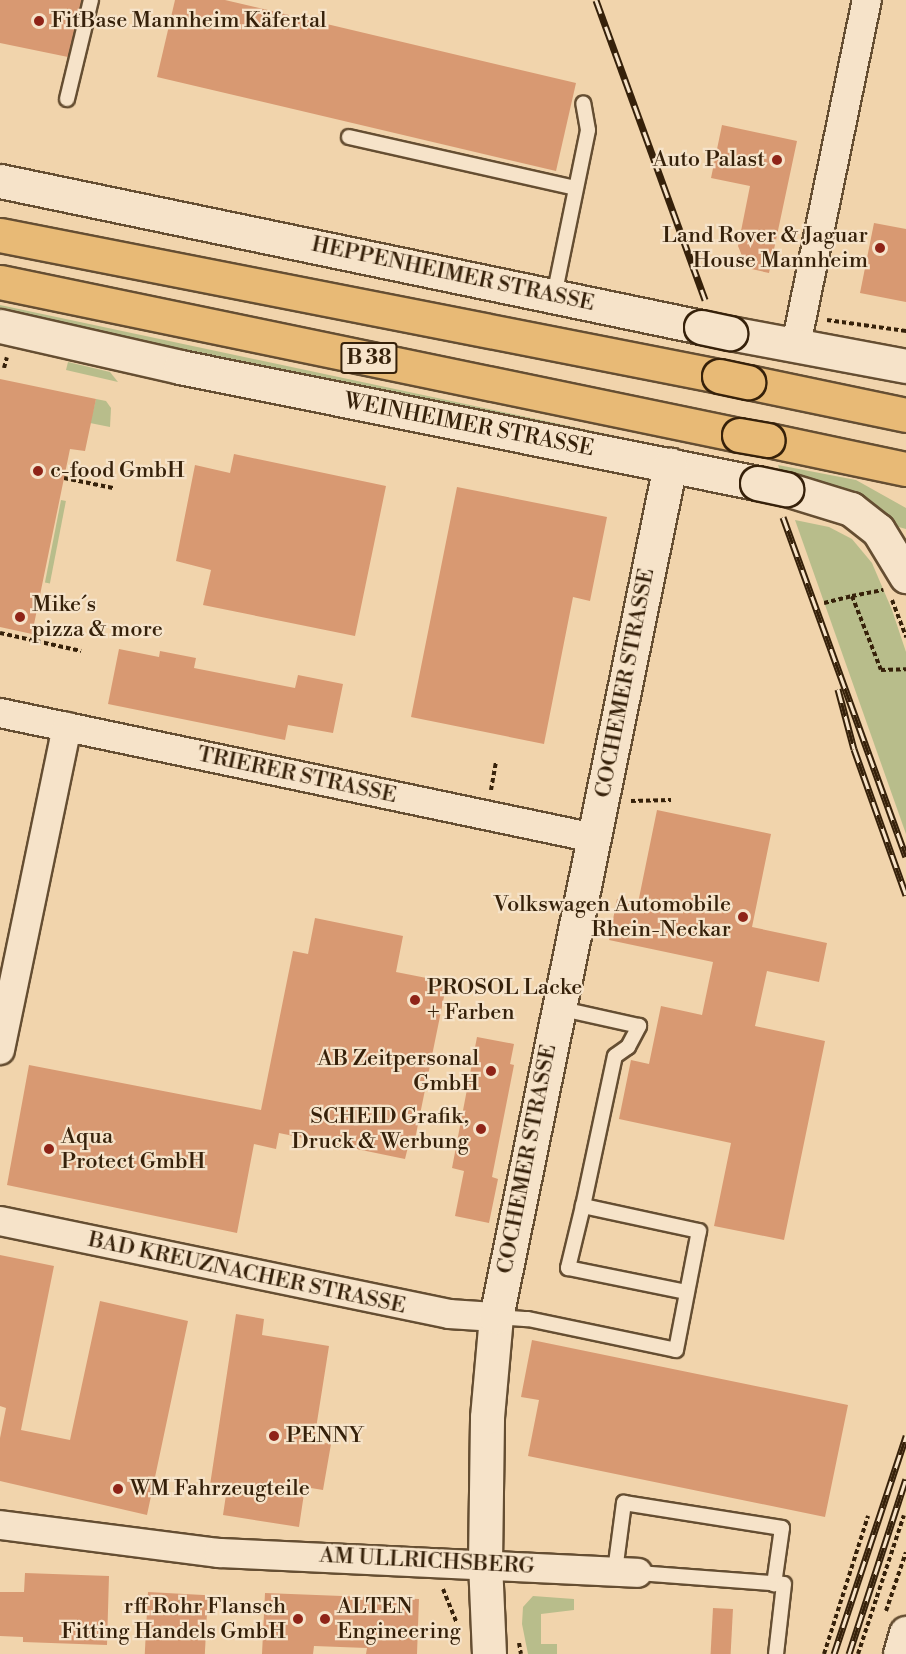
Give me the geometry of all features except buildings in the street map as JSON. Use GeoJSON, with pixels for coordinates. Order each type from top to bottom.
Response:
{"type":"FeatureCollection","features":[{"type":"Feature","properties":{"kind":"highway","name":"B 38"},"geometry":{"type":"LineString","coordinates":[[0,236],[906,415]]}},
{"type":"Feature","properties":{"kind":"highway","name":"B 38"},"geometry":{"type":"LineString","coordinates":[[0,282],[906,469]]}},
{"type":"Feature","properties":{"kind":"street"},"geometry":{"type":"LineString","coordinates":[[798,331],[867,0]]}},
{"type":"Feature","properties":{"kind":"street","name":"HEPPENHEIMER STRASSE"},"geometry":{"type":"LineString","coordinates":[[0,181],[716,330],[798,331],[906,366]]}},
{"type":"Feature","properties":{"kind":"street","name":"WEINHEIMER STRASSE"},"geometry":{"type":"LineString","coordinates":[[0,326],[180,367],[772,486],[851,508],[878,530],[906,576]]}},
{"type":"Feature","properties":{"kind":"street","name":"COCHEMER STRASSE"},"geometry":{"type":"LineString","coordinates":[[490,1652],[484,1563],[487,1417],[496,1317],[670,465]]}},
{"type":"Feature","properties":{"kind":"street","name":"TRIERER STRASSE"},"geometry":{"type":"LineString","coordinates":[[0,713],[594,838]]}},
{"type":"Feature","properties":{"kind":"street"},"geometry":{"type":"LineString","coordinates":[[0,1050],[67,727]]}},
{"type":"Feature","properties":{"kind":"street","name":"BAD KREUZNACHER STRASSE"},"geometry":{"type":"LineString","coordinates":[[0,1221],[437,1312],[496,1317]]}},
{"type":"Feature","properties":{"kind":"street","name":"AM ULLRICHSBERG"},"geometry":{"type":"LineString","coordinates":[[0,1525],[219,1553],[484,1563],[627,1572]]}},
{"type":"Feature","properties":{"kind":"street"},"geometry":{"type":"LineString","coordinates":[[895,1626],[900,1654]]}},
{"type":"Feature","properties":{"kind":"lane"},"geometry":{"type":"LineString","coordinates":[[67,99],[91,0]]}},
{"type":"Feature","properties":{"kind":"lane"},"geometry":{"type":"LineString","coordinates":[[554,296],[588,130],[583,103]]}},
{"type":"Feature","properties":{"kind":"lane"},"geometry":{"type":"LineString","coordinates":[[349,137],[575,188]]}},
{"type":"Feature","properties":{"kind":"lane"},"geometry":{"type":"LineString","coordinates":[[558,1008],[639,1026],[628,1047],[615,1056],[568,1268],[686,1292]]}},
{"type":"Feature","properties":{"kind":"lane"},"geometry":{"type":"LineString","coordinates":[[496,1317],[528,1319],[676,1350],[699,1231],[583,1206]]}},
{"type":"Feature","properties":{"kind":"lane"},"geometry":{"type":"LineString","coordinates":[[627,1572],[624,1503],[782,1528],[774,1584],[784,1584],[776,1654]]}},
{"type":"Feature","properties":{"kind":"lane","name":"AM ULLRICHSBERG"},"geometry":{"type":"LineString","coordinates":[[627,1572],[774,1584]]}},
{"type":"Feature","properties":{"kind":"path"},"geometry":{"type":"LineString","coordinates":[[798,331],[906,331]]}},
{"type":"Feature","properties":{"kind":"path"},"geometry":{"type":"LineString","coordinates":[[64,478],[113,488]]}},
{"type":"Feature","properties":{"kind":"path"},"geometry":{"type":"LineString","coordinates":[[824,603],[871,594]]}},
{"type":"Feature","properties":{"kind":"path"},"geometry":{"type":"LineString","coordinates":[[852,596],[881,670],[906,669]]}},
{"type":"Feature","properties":{"kind":"path"},"geometry":{"type":"LineString","coordinates":[[0,633],[81,651]]}},
{"type":"Feature","properties":{"kind":"path"},"geometry":{"type":"LineString","coordinates":[[858,1654],[904,1515]]}},
{"type":"Feature","properties":{"kind":"path"},"geometry":{"type":"LineString","coordinates":[[824,1654],[868,1516]]}},
{"type":"Feature","properties":{"kind":"path"},"geometry":{"type":"LineString","coordinates":[[895,1626],[906,1552]]}},
{"type":"Feature","properties":{"kind":"path"},"geometry":{"type":"LineString","coordinates":[[441,1561],[441,1583],[457,1619],[457,1631]]}},
{"type":"Feature","properties":{"kind":"green space"},"geometry":{"type":"Polygon","coordinates":[[[0,305],[747,464],[745,473],[0,314],[0,305]]]}},
{"type":"Feature","properties":{"kind":"green space"},"geometry":{"type":"Polygon","coordinates":[[[68,362],[110,372],[118,382],[66,370],[68,362]]]}},
{"type":"Feature","properties":{"kind":"green space"},"geometry":{"type":"Polygon","coordinates":[[[96,399],[106,401],[111,408],[110,427],[90,423],[96,399]]]}},
{"type":"Feature","properties":{"kind":"green space"},"geometry":{"type":"Polygon","coordinates":[[[778,465],[856,480],[906,508],[906,529],[895,526],[866,500],[838,487],[781,474],[778,465]]]}},
{"type":"Feature","properties":{"kind":"green space"},"geometry":{"type":"Polygon","coordinates":[[[61,500],[66,501],[50,583],[45,582],[61,500]]]}},
{"type":"Feature","properties":{"kind":"green space"},"geometry":{"type":"Polygon","coordinates":[[[795,520],[829,527],[852,539],[872,563],[892,610],[906,652],[906,834],[795,520]]]}},
{"type":"Feature","properties":{"kind":"green space"},"geometry":{"type":"Polygon","coordinates":[[[533,1596],[574,1599],[574,1610],[541,1614],[541,1644],[557,1644],[557,1654],[528,1654],[522,1624],[523,1607],[533,1596]]]}},
{"type":"Feature","properties":{"kind":"railway"},"geometry":{"type":"LineString","coordinates":[[596,0],[705,300]]}},
{"type":"Feature","properties":{"kind":"railway"},"geometry":{"type":"LineString","coordinates":[[783,517],[906,856]]}},
{"type":"Feature","properties":{"kind":"railway"},"geometry":{"type":"LineString","coordinates":[[838,689],[854,749],[906,895]]}},
{"type":"Feature","properties":{"kind":"railway"},"geometry":{"type":"LineString","coordinates":[[834,1654],[906,1436]]}},
{"type":"Feature","properties":{"kind":"railway"},"geometry":{"type":"LineString","coordinates":[[849,1654],[906,1479]]}},
{"type":"Feature","properties":{"kind":"place","name":"FitBase Mannheim Käfertal"},"geometry":{"type":"Point","coordinates":[39,21]}},
{"type":"Feature","properties":{"kind":"place","name":"Auto Palast"},"geometry":{"type":"Point","coordinates":[777,160]}},
{"type":"Feature","properties":{"kind":"place","name":"Land Rover & Jaguar House Mannheim"},"geometry":{"type":"Point","coordinates":[880,248]}},
{"type":"Feature","properties":{"kind":"place","name":"c-food GmbH"},"geometry":{"type":"Point","coordinates":[38,471]}},
{"type":"Feature","properties":{"kind":"place","name":"Mike´s pizza & more"},"geometry":{"type":"Point","coordinates":[20,617]}},
{"type":"Feature","properties":{"kind":"place","name":"Volkswagen Automobile Rhein-Neckar"},"geometry":{"type":"Point","coordinates":[743,917]}},
{"type":"Feature","properties":{"kind":"place","name":"PROSOL Lacke + Farben"},"geometry":{"type":"Point","coordinates":[415,1000]}},
{"type":"Feature","properties":{"kind":"place","name":"AB Zeitpersonal GmbH"},"geometry":{"type":"Point","coordinates":[491,1071]}},
{"type":"Feature","properties":{"kind":"place","name":"SCHEID Grafik, Druck & Werbung"},"geometry":{"type":"Point","coordinates":[481,1129]}},
{"type":"Feature","properties":{"kind":"place","name":"Aqua Protect GmbH"},"geometry":{"type":"Point","coordinates":[49,1149]}},
{"type":"Feature","properties":{"kind":"place","name":"PENNY"},"geometry":{"type":"Point","coordinates":[274,1436]}},
{"type":"Feature","properties":{"kind":"place","name":"WM Fahrzeugteile"},"geometry":{"type":"Point","coordinates":[118,1489]}},
{"type":"Feature","properties":{"kind":"place","name":"rff Rohr Flansch Fitting Handels GmbH"},"geometry":{"type":"Point","coordinates":[298,1619]}},
{"type":"Feature","properties":{"kind":"place","name":"ALTEN Engineering"},"geometry":{"type":"Point","coordinates":[325,1619]}}]}
